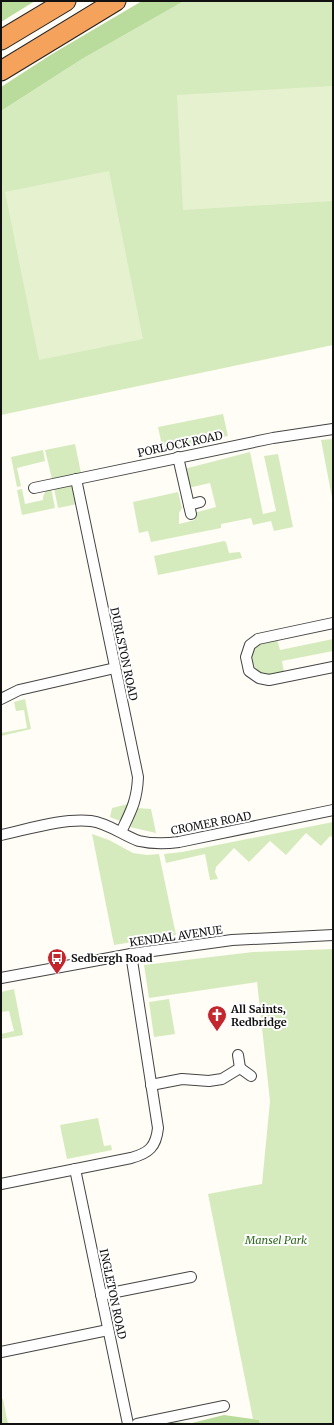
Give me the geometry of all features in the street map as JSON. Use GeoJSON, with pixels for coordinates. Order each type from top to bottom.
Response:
{"type":"FeatureCollection","features":[{"type":"Feature","properties":{"kind":"highway"},"geometry":{"type":"LineString","coordinates":[[1,40],[66,1]]}},
{"type":"Feature","properties":{"kind":"highway"},"geometry":{"type":"LineString","coordinates":[[1,71],[116,1]]}},
{"type":"Feature","properties":{"kind":"street","name":"PORLOCK ROAD"},"geometry":{"type":"LineString","coordinates":[[34,488],[273,438],[333,429]]}},
{"type":"Feature","properties":{"kind":"street"},"geometry":{"type":"LineString","coordinates":[[178,457],[190,509],[200,502]]}},
{"type":"Feature","properties":{"kind":"street","name":"DURLSTON ROAD"},"geometry":{"type":"LineString","coordinates":[[76,479],[138,777],[138,793],[134,806],[121,832]]}},
{"type":"Feature","properties":{"kind":"street"},"geometry":{"type":"LineString","coordinates":[[333,623],[258,639],[250,645],[246,657],[249,671],[259,678],[269,680],[333,667]]}},
{"type":"Feature","properties":{"kind":"street"},"geometry":{"type":"LineString","coordinates":[[1,699],[19,690],[115,668]]}},
{"type":"Feature","properties":{"kind":"street","name":"CROMER ROAD"},"geometry":{"type":"LineString","coordinates":[[1,835],[71,821],[92,821],[139,840],[160,844],[179,842],[333,810]]}},
{"type":"Feature","properties":{"kind":"street","name":"KENDAL AVENUE"},"geometry":{"type":"LineString","coordinates":[[2,975],[132,954],[232,940],[333,935]]}},
{"type":"Feature","properties":{"kind":"street"},"geometry":{"type":"LineString","coordinates":[[1,1184],[142,1155],[153,1147],[158,1128],[132,954]]}},
{"type":"Feature","properties":{"kind":"street"},"geometry":{"type":"LineString","coordinates":[[238,1055],[240,1068],[251,1076]]}},
{"type":"Feature","properties":{"kind":"street"},"geometry":{"type":"LineString","coordinates":[[151,1084],[182,1079],[209,1081],[222,1079],[240,1068]]}},
{"type":"Feature","properties":{"kind":"street","name":"INGLETON ROAD"},"geometry":{"type":"LineString","coordinates":[[75,1169],[128,1424]]}},
{"type":"Feature","properties":{"kind":"street"},"geometry":{"type":"LineString","coordinates":[[101,1295],[191,1276]]}},
{"type":"Feature","properties":{"kind":"street"},"geometry":{"type":"LineString","coordinates":[[1,1352],[108,1330]]}},
{"type":"Feature","properties":{"kind":"street"},"geometry":{"type":"LineString","coordinates":[[137,1424],[224,1406]]}},
{"type":"Feature","properties":{"kind":"green space"},"geometry":{"type":"Polygon","coordinates":[[[1,1],[35,1],[1,22],[1,1]]]}},
{"type":"Feature","properties":{"kind":"green space"},"geometry":{"type":"Polygon","coordinates":[[[142,1],[184,1],[82,59],[1,111],[1,87],[52,54],[142,1]]]}},
{"type":"Feature","properties":{"kind":"green space"},"geometry":{"type":"Polygon","coordinates":[[[184,1],[333,1],[333,345],[1,415],[1,111],[82,59],[184,1]]]}},
{"type":"Feature","properties":{"kind":"green space"},"geometry":{"type":"Polygon","coordinates":[[[333,86],[333,201],[183,210],[177,95],[333,86]]]}},
{"type":"Feature","properties":{"kind":"green space"},"geometry":{"type":"Polygon","coordinates":[[[109,171],[143,339],[39,360],[5,192],[109,171]]]}},
{"type":"Feature","properties":{"kind":"green space"},"geometry":{"type":"Polygon","coordinates":[[[223,414],[228,436],[163,450],[158,427],[223,414]]]}},
{"type":"Feature","properties":{"kind":"green space"},"geometry":{"type":"Polygon","coordinates":[[[333,439],[333,503],[321,440],[333,439]]]}},
{"type":"Feature","properties":{"kind":"green space"},"geometry":{"type":"Polygon","coordinates":[[[75,444],[81,473],[52,479],[45,450],[75,444]]]}},
{"type":"Feature","properties":{"kind":"green space"},"geometry":{"type":"Polygon","coordinates":[[[43,450],[45,461],[17,468],[21,486],[17,487],[11,457],[43,450]]]}},
{"type":"Feature","properties":{"kind":"green space"},"geometry":{"type":"Polygon","coordinates":[[[250,452],[263,514],[276,511],[264,456],[278,454],[293,527],[274,531],[271,521],[253,525],[251,518],[221,524],[221,528],[151,542],[148,531],[139,533],[133,502],[178,492],[182,508],[179,513],[179,524],[195,520],[194,513],[216,507],[210,483],[188,488],[184,469],[250,452]]]}},
{"type":"Feature","properties":{"kind":"green space"},"geometry":{"type":"Polygon","coordinates":[[[70,485],[73,488],[77,504],[58,508],[54,488],[70,485]]]}},
{"type":"Feature","properties":{"kind":"green space"},"geometry":{"type":"Polygon","coordinates":[[[51,488],[55,508],[22,515],[17,490],[22,489],[25,504],[43,500],[43,496],[47,490],[51,488]]]}},
{"type":"Feature","properties":{"kind":"green space"},"geometry":{"type":"Polygon","coordinates":[[[224,541],[226,542],[229,553],[240,552],[242,558],[158,575],[154,556],[224,541]]]}},
{"type":"Feature","properties":{"kind":"green space"},"geometry":{"type":"Polygon","coordinates":[[[277,639],[280,650],[333,639],[333,651],[282,661],[284,672],[265,675],[255,667],[252,654],[256,647],[261,644],[277,639]]]}},
{"type":"Feature","properties":{"kind":"green space"},"geometry":{"type":"Polygon","coordinates":[[[25,699],[31,729],[1,736],[1,733],[27,728],[24,710],[16,711],[14,702],[25,699]]]}},
{"type":"Feature","properties":{"kind":"green space"},"geometry":{"type":"Polygon","coordinates":[[[128,804],[124,817],[120,821],[110,817],[112,808],[128,804]]]}},
{"type":"Feature","properties":{"kind":"green space"},"geometry":{"type":"Polygon","coordinates":[[[137,808],[151,809],[156,833],[130,827],[129,824],[137,808]]]}},
{"type":"Feature","properties":{"kind":"green space"},"geometry":{"type":"Polygon","coordinates":[[[333,822],[333,836],[330,836],[321,846],[306,833],[286,855],[270,841],[249,862],[234,848],[216,867],[215,872],[218,879],[210,880],[205,854],[166,863],[164,854],[182,852],[333,822]]]}},
{"type":"Feature","properties":{"kind":"green space"},"geometry":{"type":"Polygon","coordinates":[[[92,834],[109,840],[133,853],[147,855],[159,854],[176,935],[114,945],[92,834]]]}},
{"type":"Feature","properties":{"kind":"green space","name":"Mansel Park"},"geometry":{"type":"Polygon","coordinates":[[[333,949],[333,1424],[260,1424],[259,1420],[253,1419],[208,1194],[262,1184],[270,1101],[257,982],[149,998],[144,965],[253,952],[333,949]]]}},
{"type":"Feature","properties":{"kind":"green space"},"geometry":{"type":"Polygon","coordinates":[[[14,989],[23,1035],[1,1039],[1,1034],[14,1031],[9,1011],[1,1012],[1,992],[14,989]]]}},
{"type":"Feature","properties":{"kind":"green space"},"geometry":{"type":"Polygon","coordinates":[[[169,999],[175,1034],[154,1037],[149,1002],[169,999]]]}},
{"type":"Feature","properties":{"kind":"green space"},"geometry":{"type":"Polygon","coordinates":[[[98,1118],[104,1146],[111,1145],[112,1150],[67,1159],[60,1125],[98,1118]]]}},
{"type":"Feature","properties":{"kind":"green space"},"geometry":{"type":"Polygon","coordinates":[[[1,1399],[3,1399],[8,1424],[1,1424],[1,1399]]]}},
{"type":"Feature","properties":{"kind":"green space"},"geometry":{"type":"Polygon","coordinates":[[[224,1415],[259,1420],[260,1424],[160,1424],[166,1422],[192,1423],[224,1415]]]}},
{"type":"Feature","properties":{"kind":"place","name":"Sedbergh Road"},"geometry":{"type":"Point","coordinates":[57,975]}},
{"type":"Feature","properties":{"kind":"place","name":"All Saints, Redbridge"},"geometry":{"type":"Point","coordinates":[217,1032]}}]}
